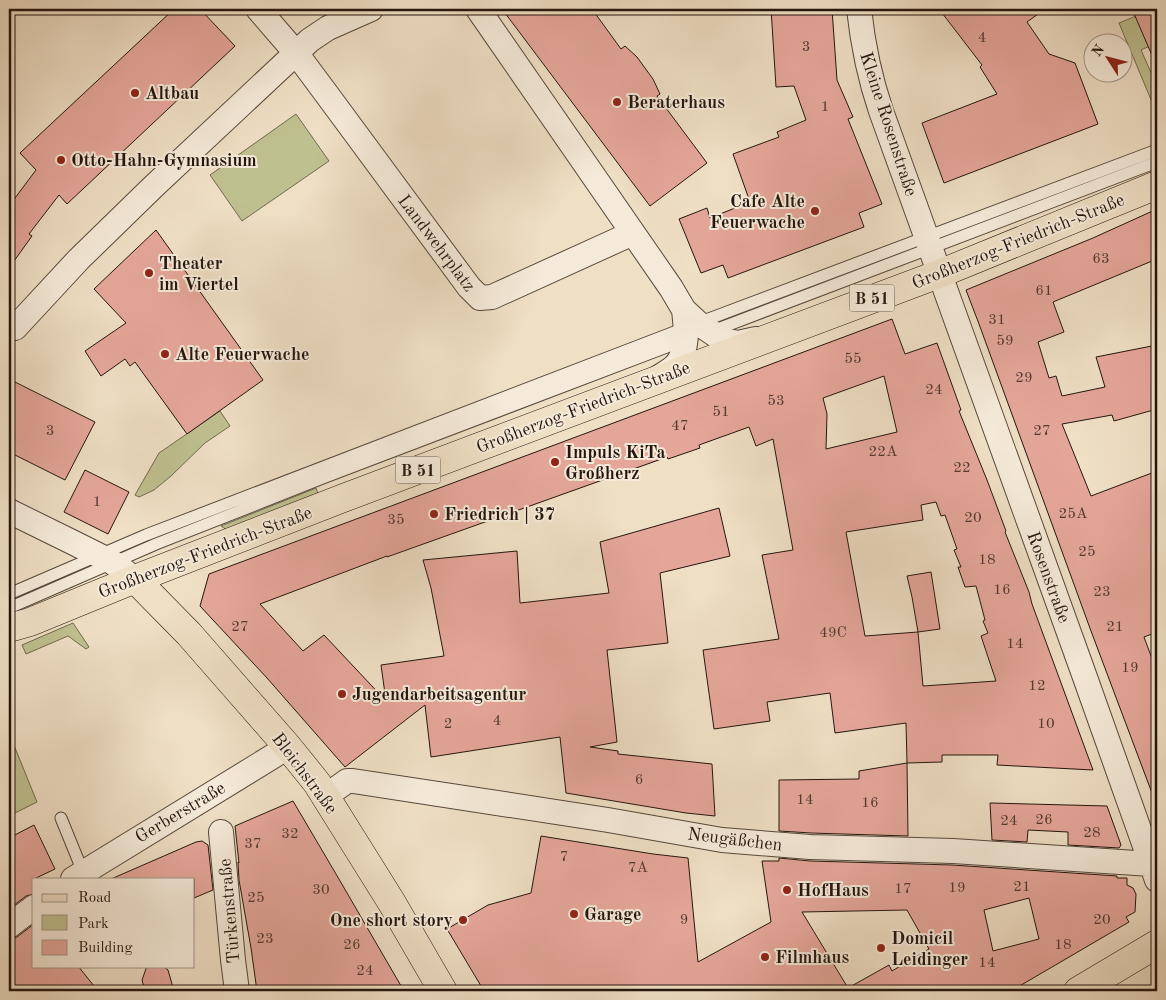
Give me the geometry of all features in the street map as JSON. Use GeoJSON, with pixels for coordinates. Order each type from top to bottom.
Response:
{"type":"FeatureCollection","features":[{"type":"Feature","properties":{"kind":"main road","name":"Großherzog-Friedrich-Straße"},"geometry":{"type":"LineString","coordinates":[[9,628],[30,622],[135,578],[891,291],[932,251],[990,253],[1157,185]]}},
{"type":"Feature","properties":{"kind":"main road","name":"Bleichstraße"},"geometry":{"type":"LineString","coordinates":[[135,578],[189,634],[317,782],[392,903],[443,991]]}},
{"type":"Feature","properties":{"kind":"main road"},"geometry":{"type":"LineString","coordinates":[[1078,991],[1157,944]]}},
{"type":"Feature","properties":{"kind":"street"},"geometry":{"type":"LineString","coordinates":[[258,9],[296,54]]}},
{"type":"Feature","properties":{"kind":"street"},"geometry":{"type":"LineString","coordinates":[[12,327],[154,186],[310,40],[328,28],[371,9]]}},
{"type":"Feature","properties":{"kind":"street"},"geometry":{"type":"LineString","coordinates":[[478,9],[634,233],[671,288],[694,329],[723,340],[738,343],[769,337]]}},
{"type":"Feature","properties":{"kind":"street","name":"Kleine Rosenstraße"},"geometry":{"type":"LineString","coordinates":[[859,9],[862,42],[870,78],[932,251]]}},
{"type":"Feature","properties":{"kind":"street","name":"Landwehrplatz"},"geometry":{"type":"LineString","coordinates":[[296,54],[469,287],[480,298],[492,297],[634,233]]}},
{"type":"Feature","properties":{"kind":"street","name":"Rosenstraße"},"geometry":{"type":"LineString","coordinates":[[932,251],[1154,872]]}},
{"type":"Feature","properties":{"kind":"street"},"geometry":{"type":"LineString","coordinates":[[652,382],[675,366],[684,352],[694,329]]}},
{"type":"Feature","properties":{"kind":"street"},"geometry":{"type":"LineString","coordinates":[[9,511],[105,559],[135,578]]}},
{"type":"Feature","properties":{"kind":"street","name":"Gerberstraße"},"geometry":{"type":"LineString","coordinates":[[78,876],[288,747]]}},
{"type":"Feature","properties":{"kind":"street","name":"Neugäßchen"},"geometry":{"type":"LineString","coordinates":[[326,796],[347,781],[353,781],[608,820],[722,840],[810,847],[953,851],[1154,872]]}},
{"type":"Feature","properties":{"kind":"street","name":"Türkenstraße"},"geometry":{"type":"LineString","coordinates":[[221,832],[237,991]]}},
{"type":"Feature","properties":{"kind":"street"},"geometry":{"type":"LineString","coordinates":[[9,926],[32,909]]}},
{"type":"Feature","properties":{"kind":"lane"},"geometry":{"type":"LineString","coordinates":[[932,251],[1157,150]]}},
{"type":"Feature","properties":{"kind":"lane"},"geometry":{"type":"LineString","coordinates":[[9,608],[105,559],[146,535],[694,329],[932,251],[1157,162]]}},
{"type":"Feature","properties":{"kind":"lane"},"geometry":{"type":"LineString","coordinates":[[9,594],[105,559]]}},
{"type":"Feature","properties":{"kind":"lane"},"geometry":{"type":"LineString","coordinates":[[61,818],[78,876]]}},
{"type":"Feature","properties":{"kind":"green space"},"geometry":{"type":"Polygon","coordinates":[[[1141,14],[1154,44],[1141,50],[1157,84],[1157,114],[1134,59],[1134,32],[1123,32],[1119,23],[1141,14]]]}},
{"type":"Feature","properties":{"kind":"green space"},"geometry":{"type":"Polygon","coordinates":[[[296,114],[329,161],[242,221],[210,175],[296,114]]]}},
{"type":"Feature","properties":{"kind":"green space"},"geometry":{"type":"Polygon","coordinates":[[[220,411],[230,426],[205,443],[154,490],[139,497],[135,495],[159,453],[220,411]]]}},
{"type":"Feature","properties":{"kind":"green space"},"geometry":{"type":"Polygon","coordinates":[[[316,488],[319,496],[227,530],[221,526],[316,488]]]}},
{"type":"Feature","properties":{"kind":"green space"},"geometry":{"type":"Polygon","coordinates":[[[73,623],[89,647],[86,649],[68,636],[26,654],[22,645],[73,623]]]}},
{"type":"Feature","properties":{"kind":"green space"},"geometry":{"type":"Polygon","coordinates":[[[9,733],[37,802],[9,816],[9,733]]]}},
{"type":"Feature","properties":{"kind":"building","name":"Altbau"},"geometry":{"type":"Polygon","coordinates":[[[174,9],[200,9],[235,46],[67,204],[59,195],[29,234],[32,236],[9,268],[9,206],[36,170],[20,153],[174,9]]]}},
{"type":"Feature","properties":{"kind":"building","name":"Beraterhaus"},"geometry":{"type":"Polygon","coordinates":[[[502,9],[592,9],[621,49],[625,46],[637,57],[653,79],[660,94],[657,96],[707,163],[650,206],[502,9]]]}},
{"type":"Feature","properties":{"kind":"building"},"geometry":{"type":"Polygon","coordinates":[[[771,9],[832,9],[837,80],[853,117],[848,119],[882,204],[859,213],[864,227],[728,278],[723,265],[701,273],[679,219],[707,208],[710,218],[750,202],[733,154],[779,137],[777,132],[806,120],[794,86],[776,87],[771,9]]]}},
{"type":"Feature","properties":{"kind":"building"},"geometry":{"type":"Polygon","coordinates":[[[939,9],[1045,9],[1027,22],[1049,54],[1075,63],[1098,124],[944,183],[922,123],[997,94],[980,67],[982,65],[939,9]]]}},
{"type":"Feature","properties":{"kind":"building"},"geometry":{"type":"Polygon","coordinates":[[[1132,9],[1157,9],[1157,67],[1132,9]]]}},
{"type":"Feature","properties":{"kind":"building"},"geometry":{"type":"Polygon","coordinates":[[[1157,209],[1157,259],[1053,302],[1064,332],[1038,342],[1049,378],[1056,376],[1062,396],[1105,387],[1096,357],[1157,345],[1157,409],[1114,421],[1112,415],[1062,424],[1091,496],[1157,471],[1157,632],[1144,637],[1157,672],[1157,801],[1155,801],[966,290],[1093,238],[1157,209]]]}},
{"type":"Feature","properties":{"kind":"building","name":"Alte Feuerwache"},"geometry":{"type":"Polygon","coordinates":[[[156,230],[263,380],[187,434],[135,362],[130,366],[125,359],[101,376],[85,351],[126,323],[94,289],[156,230]]]}},
{"type":"Feature","properties":{"kind":"building"},"geometry":{"type":"Polygon","coordinates":[[[892,319],[905,354],[937,343],[961,410],[959,411],[1029,592],[1093,770],[997,765],[998,755],[942,755],[942,762],[907,763],[906,723],[835,733],[830,693],[767,702],[770,721],[714,729],[703,650],[779,639],[762,555],[793,550],[773,439],[756,446],[749,427],[699,445],[700,448],[668,459],[667,457],[387,556],[260,604],[303,651],[324,635],[386,701],[381,665],[444,656],[431,588],[423,560],[517,551],[520,603],[609,593],[600,542],[719,508],[730,556],[660,573],[668,643],[607,650],[617,742],[590,747],[618,751],[618,754],[712,764],[715,816],[566,793],[560,737],[431,757],[425,705],[345,767],[267,678],[200,606],[209,574],[892,319]],[[884,376],[823,398],[827,414],[826,449],[897,432],[884,376]],[[936,502],[921,505],[923,520],[846,532],[865,636],[918,632],[923,686],[996,681],[981,636],[988,633],[983,621],[985,620],[976,586],[965,587],[958,567],[961,567],[954,550],[957,549],[945,515],[941,516],[936,502]]]}},
{"type":"Feature","properties":{"kind":"building"},"geometry":{"type":"Polygon","coordinates":[[[9,379],[95,422],[65,480],[9,452],[9,379]]]}},
{"type":"Feature","properties":{"kind":"building"},"geometry":{"type":"Polygon","coordinates":[[[85,470],[129,492],[108,534],[64,512],[85,470]]]}},
{"type":"Feature","properties":{"kind":"building"},"geometry":{"type":"Polygon","coordinates":[[[931,572],[940,629],[918,632],[907,576],[931,572]]]}},
{"type":"Feature","properties":{"kind":"building"},"geometry":{"type":"Polygon","coordinates":[[[907,763],[908,836],[779,831],[779,780],[859,779],[859,771],[907,763]]]}},
{"type":"Feature","properties":{"kind":"building"},"geometry":{"type":"Polygon","coordinates":[[[293,801],[404,991],[257,991],[239,880],[235,826],[293,801]]]}},
{"type":"Feature","properties":{"kind":"building"},"geometry":{"type":"Polygon","coordinates":[[[990,803],[1107,806],[1121,845],[1119,848],[1068,845],[1068,832],[1028,830],[1027,842],[992,840],[990,803]]]}},
{"type":"Feature","properties":{"kind":"building"},"geometry":{"type":"Polygon","coordinates":[[[34,825],[55,869],[32,878],[32,894],[26,896],[9,909],[9,838],[34,825]]]}},
{"type":"Feature","properties":{"kind":"building"},"geometry":{"type":"Polygon","coordinates":[[[541,836],[688,858],[698,962],[771,922],[762,861],[779,861],[779,858],[810,861],[952,865],[1117,876],[1117,878],[1127,878],[1127,885],[1133,888],[1136,894],[1135,912],[1126,917],[1129,922],[1011,991],[484,991],[447,929],[488,905],[531,893],[541,836]],[[1029,898],[984,910],[993,951],[1039,939],[1029,898]],[[907,910],[802,912],[848,988],[889,965],[892,971],[929,949],[907,910]]]}},
{"type":"Feature","properties":{"kind":"building"},"geometry":{"type":"Polygon","coordinates":[[[202,841],[208,845],[213,890],[195,898],[195,878],[113,878],[202,841]]]}},
{"type":"Feature","properties":{"kind":"building"},"geometry":{"type":"Polygon","coordinates":[[[32,926],[32,968],[80,968],[98,991],[9,991],[9,939],[17,937],[32,926]]]}},
{"type":"Feature","properties":{"kind":"building"},"geometry":{"type":"Polygon","coordinates":[[[146,968],[166,968],[168,970],[174,991],[145,991],[142,980],[146,968]]]}},
{"type":"Feature","properties":{"kind":"place","name":"Altbau"},"geometry":{"type":"Point","coordinates":[135,93]}},
{"type":"Feature","properties":{"kind":"place","name":"Beraterhaus"},"geometry":{"type":"Point","coordinates":[617,102]}},
{"type":"Feature","properties":{"kind":"place","name":"Otto-Hahn-Gymnasium"},"geometry":{"type":"Point","coordinates":[61,160]}},
{"type":"Feature","properties":{"kind":"place","name":"Cafe Alte Feuerwache"},"geometry":{"type":"Point","coordinates":[815,211]}},
{"type":"Feature","properties":{"kind":"place","name":"Theater im Viertel"},"geometry":{"type":"Point","coordinates":[149,273]}},
{"type":"Feature","properties":{"kind":"place","name":"Alte Feuerwache"},"geometry":{"type":"Point","coordinates":[165,354]}},
{"type":"Feature","properties":{"kind":"place","name":"Impuls KiTa Großherz"},"geometry":{"type":"Point","coordinates":[555,462]}},
{"type":"Feature","properties":{"kind":"place","name":"Friedrich | 37"},"geometry":{"type":"Point","coordinates":[434,514]}},
{"type":"Feature","properties":{"kind":"place","name":"Jugendarbeitsagentur"},"geometry":{"type":"Point","coordinates":[342,694]}},
{"type":"Feature","properties":{"kind":"place","name":"HofHaus"},"geometry":{"type":"Point","coordinates":[787,890]}},
{"type":"Feature","properties":{"kind":"place","name":"Garage"},"geometry":{"type":"Point","coordinates":[574,914]}},
{"type":"Feature","properties":{"kind":"place","name":"One short story"},"geometry":{"type":"Point","coordinates":[463,920]}},
{"type":"Feature","properties":{"kind":"place","name":"Domicil Leidinger"},"geometry":{"type":"Point","coordinates":[881,948]}},
{"type":"Feature","properties":{"kind":"place","name":"Filmhaus"},"geometry":{"type":"Point","coordinates":[765,957]}}]}
